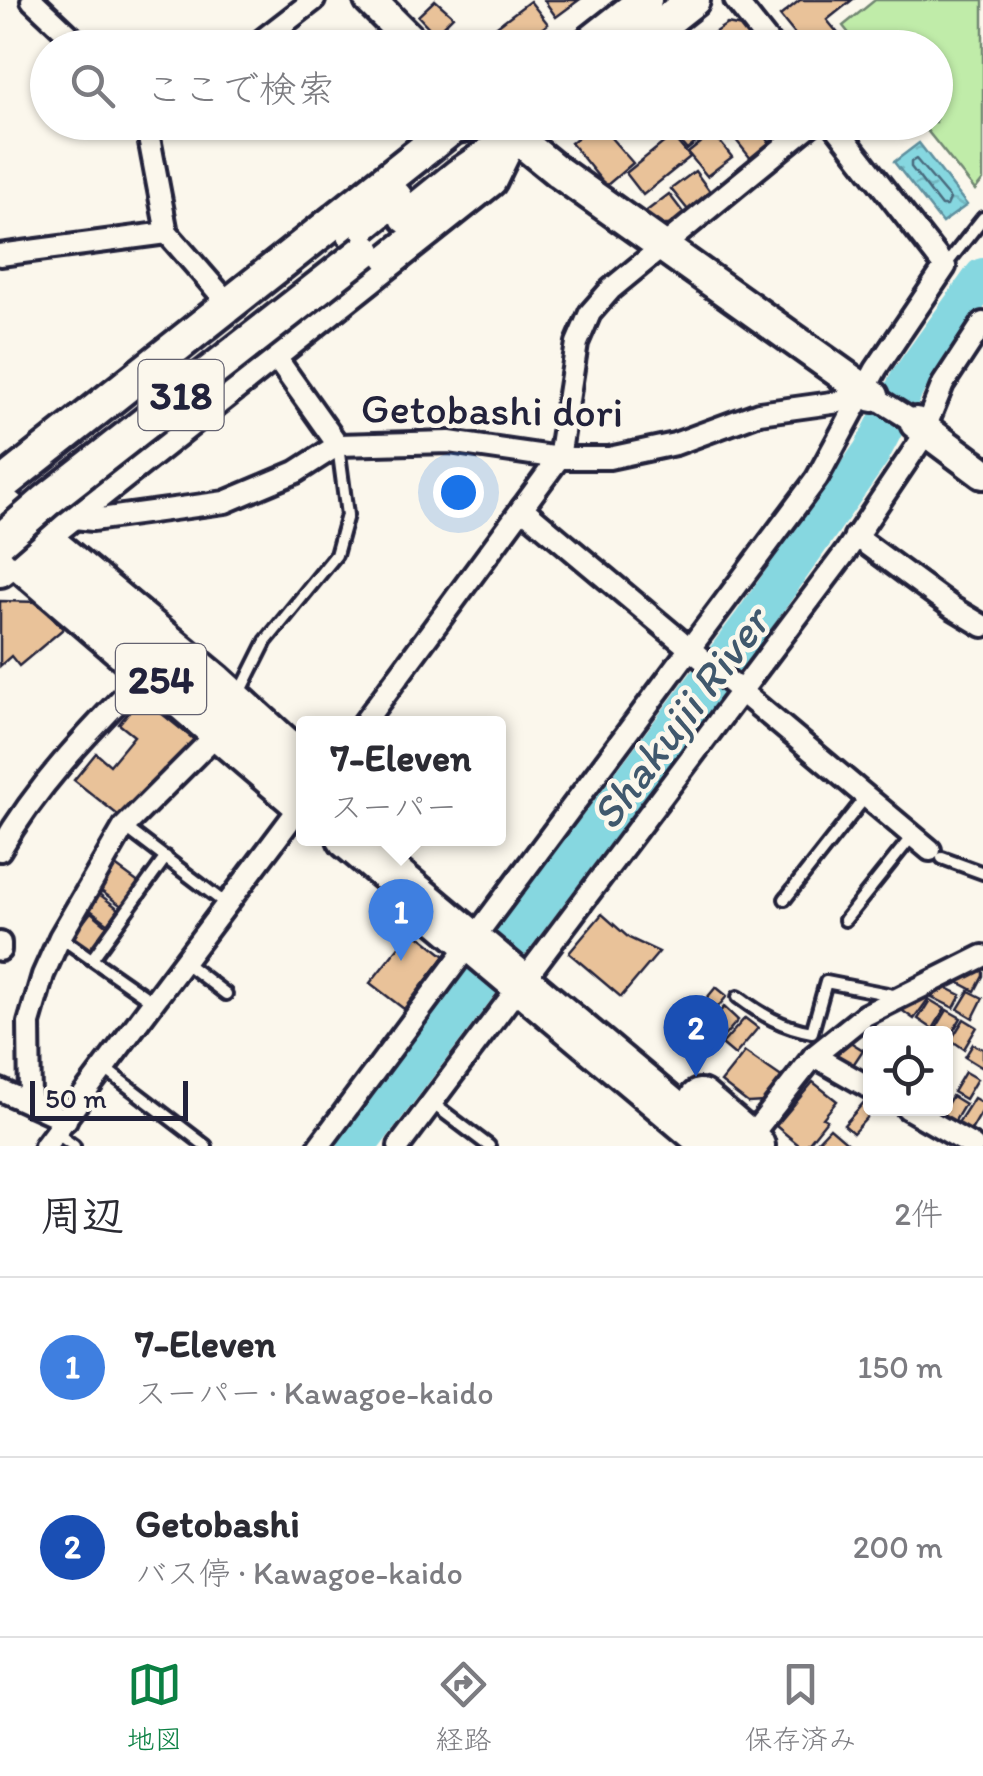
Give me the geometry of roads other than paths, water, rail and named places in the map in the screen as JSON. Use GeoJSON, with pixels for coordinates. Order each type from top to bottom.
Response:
{"type":"FeatureCollection","features":[{"type":"Feature","properties":{"kind":"highway","name":"254"},"geometry":{"type":"LineString","coordinates":[[0,506],[20,544],[150,669],[296,761]]}},
{"type":"Feature","properties":{"kind":"highway","name":"254"},"geometry":{"type":"LineString","coordinates":[[20,544],[227,718],[296,794]]}},
{"type":"Feature","properties":{"kind":"highway"},"geometry":{"type":"LineString","coordinates":[[359,846],[479,932],[740,1145]]}},
{"type":"Feature","properties":{"kind":"highway"},"geometry":{"type":"LineString","coordinates":[[396,846],[479,932]]}},
{"type":"Feature","properties":{"kind":"main road"},"geometry":{"type":"LineString","coordinates":[[655,30],[693,0]]}},
{"type":"Feature","properties":{"kind":"main road"},"geometry":{"type":"LineString","coordinates":[[604,30],[635,3]]}},
{"type":"Feature","properties":{"kind":"main road"},"geometry":{"type":"LineString","coordinates":[[0,486],[436,140]]}},
{"type":"Feature","properties":{"kind":"main road","name":"318"},"geometry":{"type":"LineString","coordinates":[[0,514],[496,140]]}},
{"type":"Feature","properties":{"kind":"main road"},"geometry":{"type":"LineString","coordinates":[[20,544],[490,180],[505,140]]}},
{"type":"Feature","properties":{"kind":"main road","name":"318"},"geometry":{"type":"LineString","coordinates":[[20,544],[46,501],[359,242]]}},
{"type":"Feature","properties":{"kind":"street"},"geometry":{"type":"LineString","coordinates":[[32,0],[64,30]]}},
{"type":"Feature","properties":{"kind":"street"},"geometry":{"type":"LineString","coordinates":[[275,30],[314,0]]}},
{"type":"Feature","properties":{"kind":"street"},"geometry":{"type":"LineString","coordinates":[[370,0],[400,30]]}},
{"type":"Feature","properties":{"kind":"street"},"geometry":{"type":"LineString","coordinates":[[735,0],[759,30]]}},
{"type":"Feature","properties":{"kind":"street"},"geometry":{"type":"LineString","coordinates":[[152,140],[167,233],[228,303]]}},
{"type":"Feature","properties":{"kind":"street"},"geometry":{"type":"LineString","coordinates":[[522,140],[662,246],[983,473]]}},
{"type":"Feature","properties":{"kind":"street"},"geometry":{"type":"LineString","coordinates":[[369,716],[559,458],[569,376],[590,313],[610,289],[792,140]]}},
{"type":"Feature","properties":{"kind":"street"},"geometry":{"type":"LineString","coordinates":[[319,1146],[817,478],[869,393],[876,369],[945,267],[846,140]]}},
{"type":"Feature","properties":{"kind":"street"},"geometry":{"type":"LineString","coordinates":[[0,255],[167,233]]}},
{"type":"Feature","properties":{"kind":"street"},"geometry":{"type":"LineString","coordinates":[[399,1146],[856,536],[919,442],[921,426],[943,384],[983,322]]}},
{"type":"Feature","properties":{"kind":"street"},"geometry":{"type":"LineString","coordinates":[[272,352],[338,445]]}},
{"type":"Feature","properties":{"kind":"street","name":"Getobashi dori"},"geometry":{"type":"LineString","coordinates":[[20,544],[93,520],[225,502],[296,472],[338,445],[449,442],[559,458],[609,458],[674,444],[759,413],[838,402],[869,393]]}},
{"type":"Feature","properties":{"kind":"street"},"geometry":{"type":"LineString","coordinates":[[522,508],[936,854]]}},
{"type":"Feature","properties":{"kind":"street"},"geometry":{"type":"LineString","coordinates":[[856,536],[983,626]]}},
{"type":"Feature","properties":{"kind":"street"},"geometry":{"type":"LineString","coordinates":[[0,850],[21,812],[62,760],[150,669]]}},
{"type":"Feature","properties":{"kind":"street"},"geometry":{"type":"LineString","coordinates":[[30,1104],[29,1023],[60,937],[124,827],[227,718]]}},
{"type":"Feature","properties":{"kind":"street"},"geometry":{"type":"LineString","coordinates":[[0,1090],[30,1104],[56,1133],[296,813]]}},
{"type":"Feature","properties":{"kind":"street"},"geometry":{"type":"LineString","coordinates":[[740,1145],[814,1056],[866,1015],[983,956]]}},
{"type":"Feature","properties":{"kind":"street"},"geometry":{"type":"LineString","coordinates":[[814,1056],[863,1084]]}},
{"type":"Feature","properties":{"kind":"street"},"geometry":{"type":"LineString","coordinates":[[921,1116],[973,1146]]}},
{"type":"Feature","properties":{"kind":"lane"},"geometry":{"type":"LineString","coordinates":[[945,267],[983,218]]}},
{"type":"Feature","properties":{"kind":"lane"},"geometry":{"type":"LineString","coordinates":[[227,718],[266,641],[336,555],[347,515],[338,445]]}},
{"type":"Feature","properties":{"kind":"lane"},"geometry":{"type":"LineString","coordinates":[[784,899],[868,795]]}},
{"type":"Feature","properties":{"kind":"lane"},"geometry":{"type":"LineString","coordinates":[[124,827],[226,904]]}},
{"type":"Feature","properties":{"kind":"lane"},"geometry":{"type":"LineString","coordinates":[[845,920],[913,834]]}},
{"type":"Feature","properties":{"kind":"lane"},"geometry":{"type":"LineString","coordinates":[[936,854],[983,873]]}},
{"type":"Feature","properties":{"kind":"lane"},"geometry":{"type":"LineString","coordinates":[[92,959],[166,857]]}},
{"type":"Feature","properties":{"kind":"lane"},"geometry":{"type":"LineString","coordinates":[[60,937],[153,1002]]}},
{"type":"Feature","properties":{"kind":"lane"},"geometry":{"type":"LineString","coordinates":[[184,962],[226,994]]}},
{"type":"Feature","properties":{"kind":"lane"},"geometry":{"type":"LineString","coordinates":[[738,997],[765,1018],[812,1032],[826,982],[899,996]]}},
{"type":"Feature","properties":{"kind":"lane"},"geometry":{"type":"LineString","coordinates":[[104,1068],[206,1146]]}},
{"type":"Feature","properties":{"kind":"lane"},"geometry":{"type":"LineString","coordinates":[[432,1102],[489,1146]]}},
{"type":"Feature","properties":{"kind":"lane"},"geometry":{"type":"LineString","coordinates":[[56,1133],[74,1146]]}},
{"type":"Feature","properties":{"kind":"water"},"geometry":{"type":"Polygon","coordinates":[[[919,143],[967,205],[942,223],[894,162],[919,143]]]}},
{"type":"Feature","properties":{"kind":"waterway","name":"Shakujii River"},"geometry":{"type":"LineString","coordinates":[[357,1146],[752,623],[871,453],[909,380],[983,277]]}},
{"type":"Feature","properties":{"kind":"place","name":"7-Eleven"},"geometry":{"type":"Point","coordinates":[401,961]}},
{"type":"Feature","properties":{"kind":"place","name":"Getobashi"},"geometry":{"type":"Point","coordinates":[696,1077]}}]}
